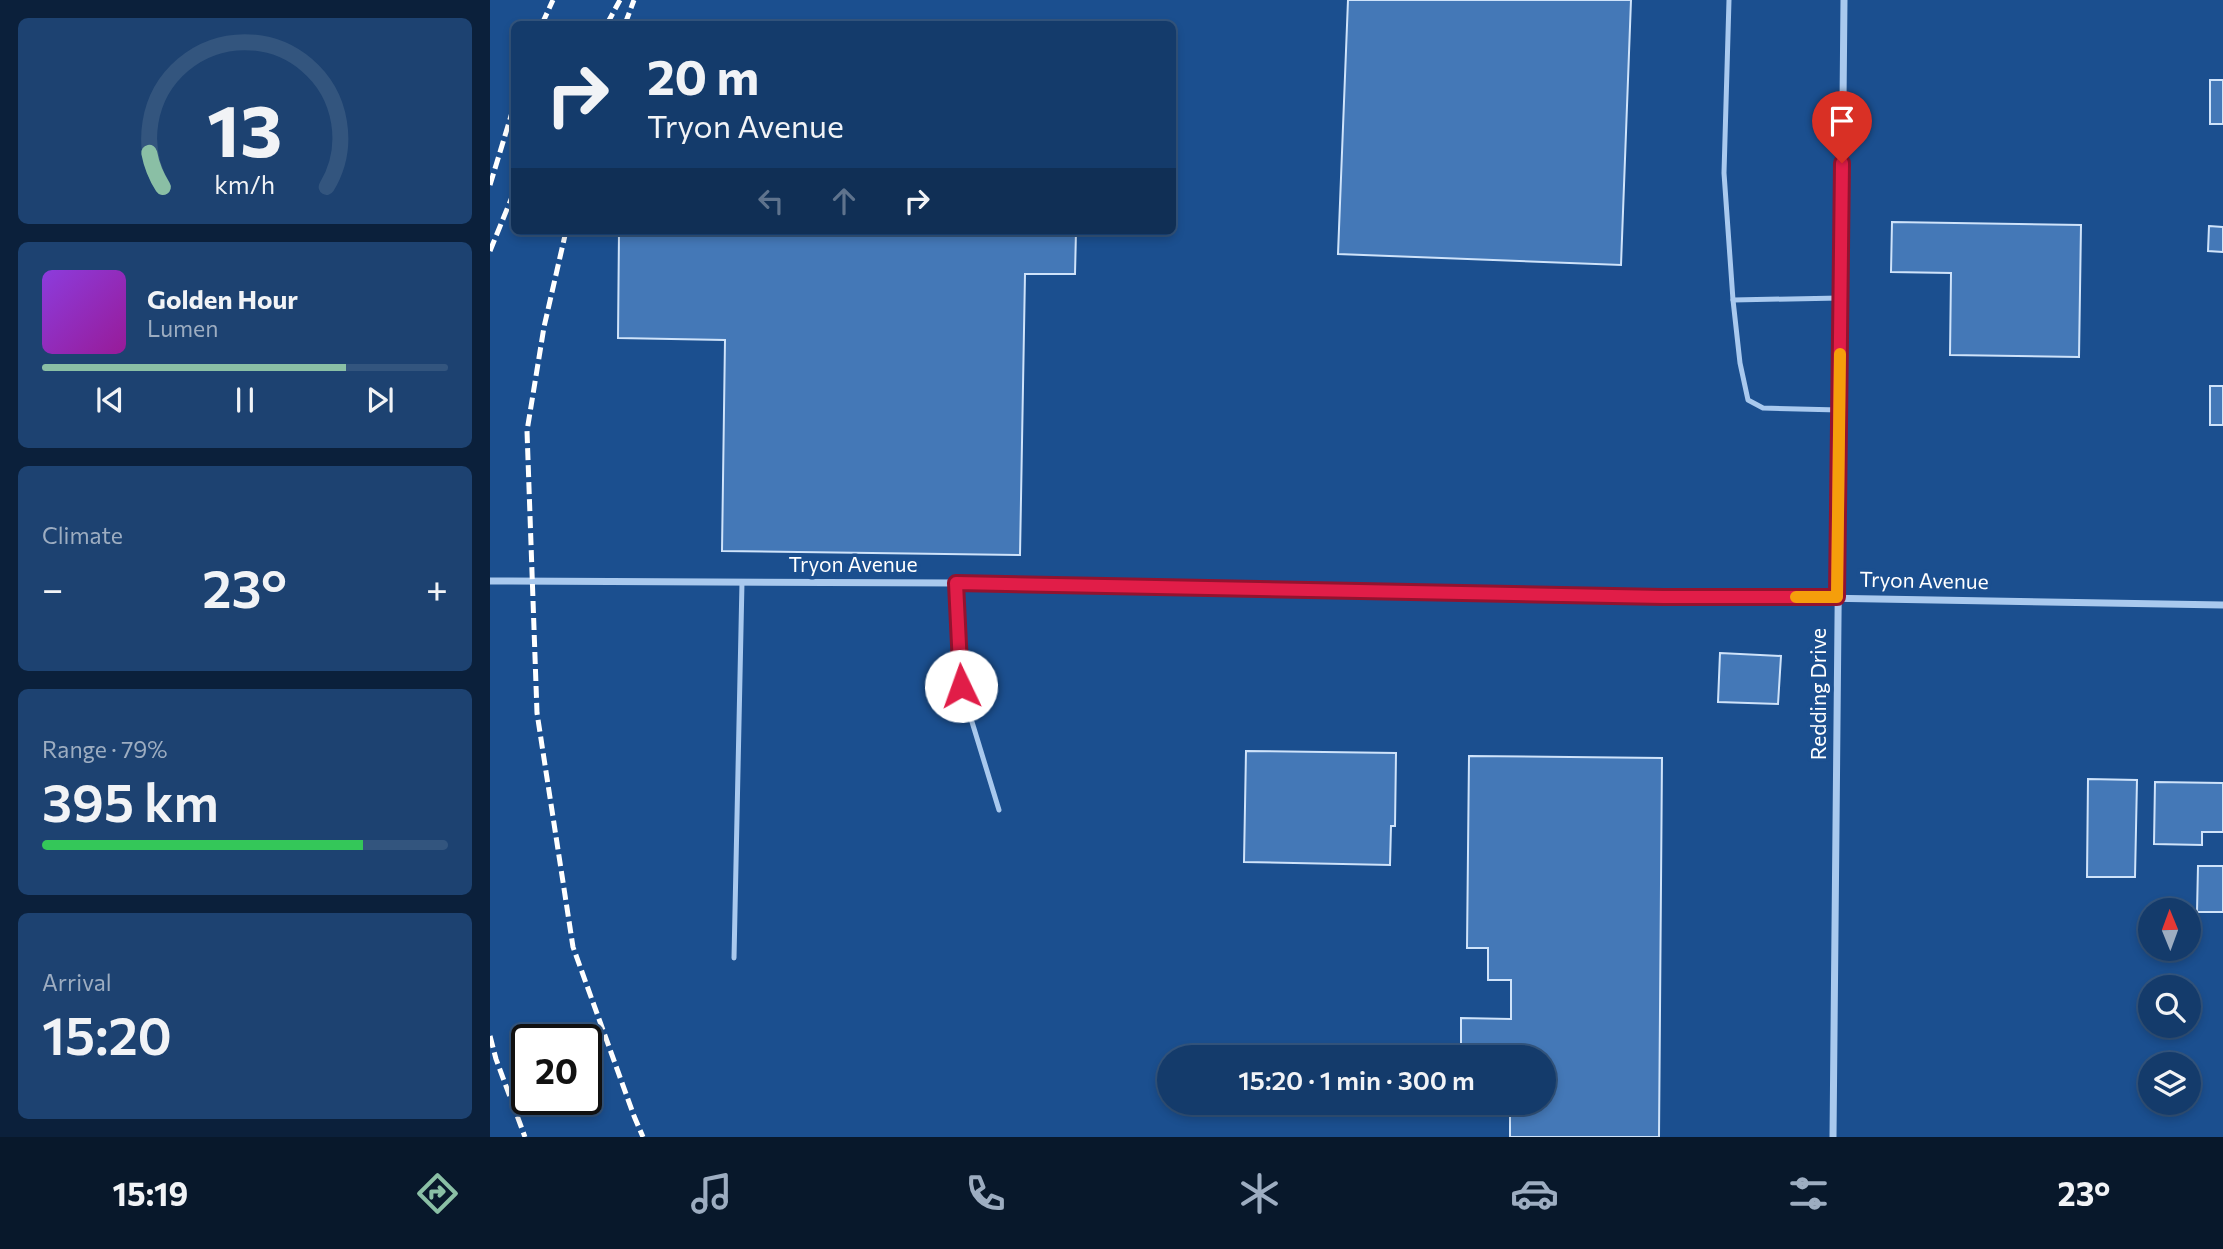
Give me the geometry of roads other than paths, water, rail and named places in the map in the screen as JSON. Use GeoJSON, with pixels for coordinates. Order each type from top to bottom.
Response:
{"type":"FeatureCollection","features":[{"type":"Feature","properties":{"kind":"street","name":"Redding Drive"},"geometry":{"type":"LineString","coordinates":[[1833,1137],[1843,0]]}},
{"type":"Feature","properties":{"kind":"street","name":"Tryon Avenue"},"geometry":{"type":"LineString","coordinates":[[490,581],[956,583],[2223,605]]}},
{"type":"Feature","properties":{"kind":"lane"},"geometry":{"type":"LineString","coordinates":[[1729,0],[1724,173],[1732,300],[1748,400],[1763,408],[1839,410]]}},
{"type":"Feature","properties":{"kind":"lane"},"geometry":{"type":"LineString","coordinates":[[1732,300],[1840,298]]}},
{"type":"Feature","properties":{"kind":"lane"},"geometry":{"type":"LineString","coordinates":[[734,958],[742,582]]}},
{"type":"Feature","properties":{"kind":"lane"},"geometry":{"type":"LineString","coordinates":[[956,583],[961,686],[999,810]]}},
{"type":"Feature","properties":{"kind":"railway"},"geometry":{"type":"LineString","coordinates":[[543,21],[553,0]]}},
{"type":"Feature","properties":{"kind":"railway"},"geometry":{"type":"LineString","coordinates":[[609,21],[620,0]]}},
{"type":"Feature","properties":{"kind":"railway"},"geometry":{"type":"LineString","coordinates":[[626,21],[634,0]]}},
{"type":"Feature","properties":{"kind":"railway"},"geometry":{"type":"LineString","coordinates":[[490,185],[511,116]]}},
{"type":"Feature","properties":{"kind":"railway"},"geometry":{"type":"LineString","coordinates":[[490,251],[511,199]]}},
{"type":"Feature","properties":{"kind":"railway"},"geometry":{"type":"LineString","coordinates":[[565,235],[544,327],[527,431],[537,713],[573,947],[643,1137]]}},
{"type":"Feature","properties":{"kind":"railway"},"geometry":{"type":"LineString","coordinates":[[490,1036],[525,1137]]}}]}
